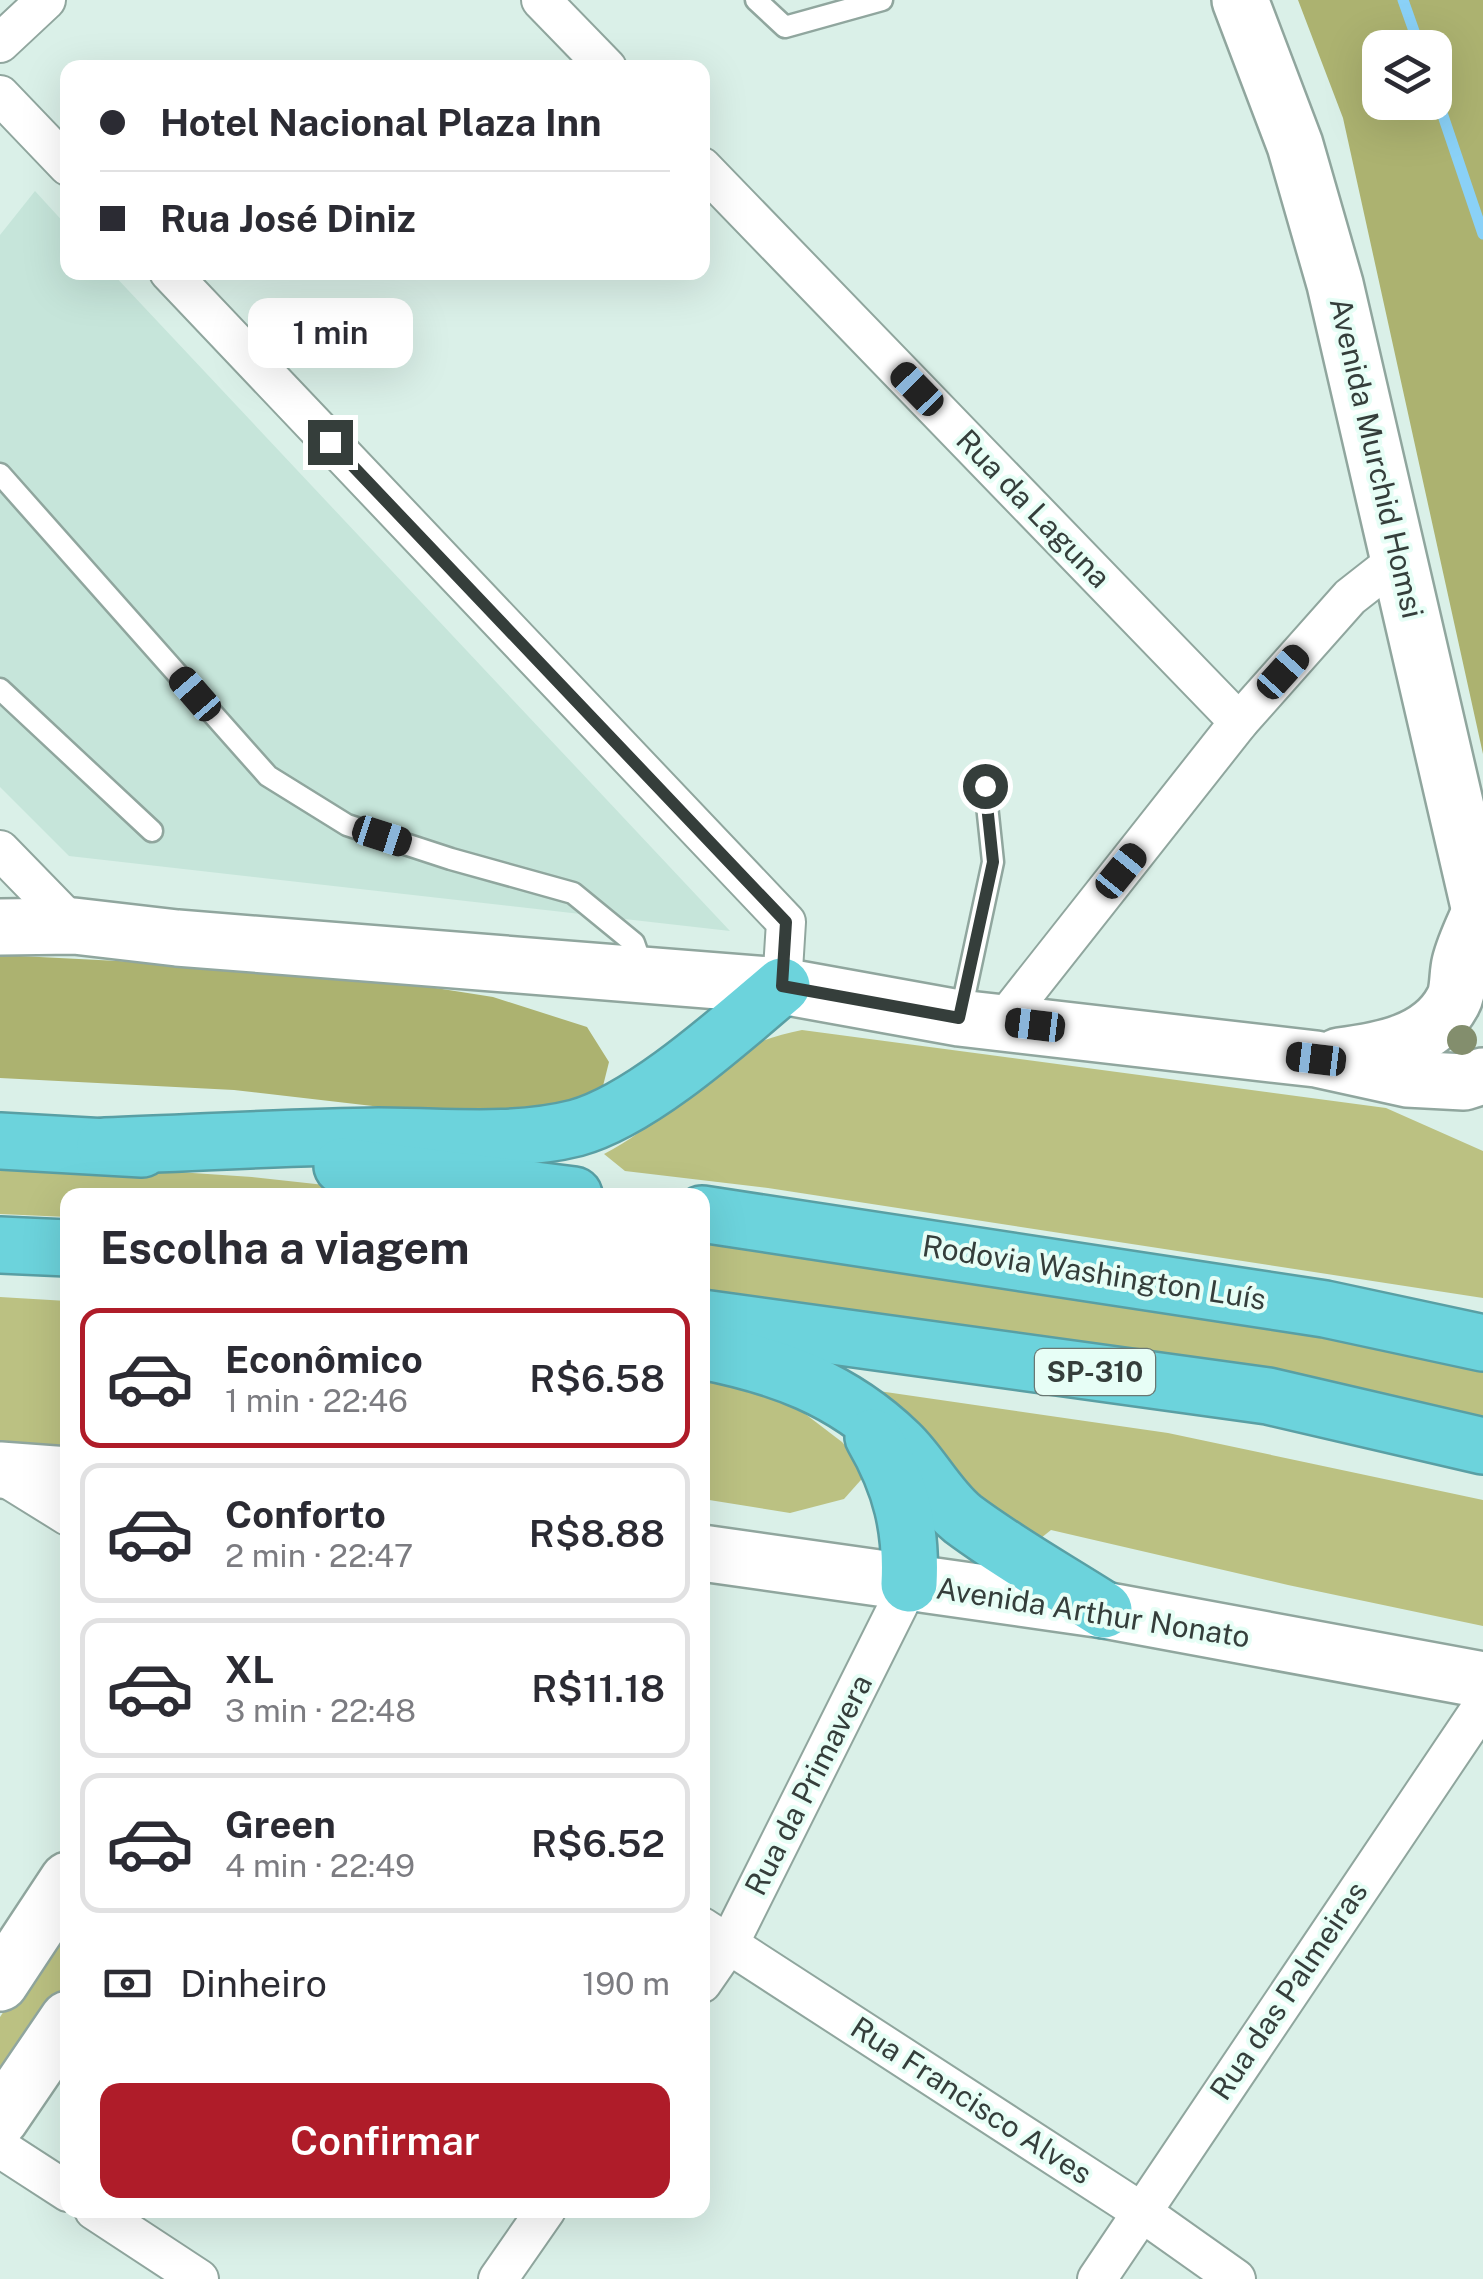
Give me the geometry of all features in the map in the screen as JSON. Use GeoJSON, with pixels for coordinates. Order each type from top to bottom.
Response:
{"type":"FeatureCollection","features":[{"type":"Feature","properties":{"kind":"highway"},"geometry":{"type":"LineString","coordinates":[[104,1146],[373,1136],[522,1136],[578,1128],[623,1108],[714,1044],[782,986]]}},
{"type":"Feature","properties":{"kind":"highway"},"geometry":{"type":"LineString","coordinates":[[0,1141],[356,1167],[520,1188]]}},
{"type":"Feature","properties":{"kind":"highway","name":"Rodovia Washington Luís"},"geometry":{"type":"LineString","coordinates":[[710,1215],[1325,1309],[1483,1343]]}},
{"type":"Feature","properties":{"kind":"highway"},"geometry":{"type":"LineString","coordinates":[[0,1245],[60,1248]]}},
{"type":"Feature","properties":{"kind":"highway","name":"SP-310"},"geometry":{"type":"LineString","coordinates":[[710,1319],[1268,1396],[1483,1446]]}},
{"type":"Feature","properties":{"kind":"highway"},"geometry":{"type":"LineString","coordinates":[[710,1353],[799,1376],[857,1408],[901,1445],[960,1517],[1104,1610]]}},
{"type":"Feature","properties":{"kind":"highway"},"geometry":{"type":"LineString","coordinates":[[857,1408],[896,1484],[912,1545],[909,1584]]}},
{"type":"Feature","properties":{"kind":"main road","name":"Avenida Murchid Homsi"},"geometry":{"type":"LineString","coordinates":[[1240,0],[1295,144],[1335,284],[1481,918]]}},
{"type":"Feature","properties":{"kind":"main road"},"geometry":{"type":"LineString","coordinates":[[1316,1059],[1372,1052],[1406,1042],[1436,1025],[1455,999],[1460,961],[1481,918]]}},
{"type":"Feature","properties":{"kind":"main road"},"geometry":{"type":"LineString","coordinates":[[0,927],[74,926],[176,938],[782,986],[981,1019],[1316,1059],[1407,1079],[1464,1082],[1483,1076]]}},
{"type":"Feature","properties":{"kind":"main road"},"geometry":{"type":"LineString","coordinates":[[0,1471],[60,1474]]}},
{"type":"Feature","properties":{"kind":"main road","name":"Avenida Arthur Nonato"},"geometry":{"type":"LineString","coordinates":[[710,1554],[1104,1610],[1483,1680]]}},
{"type":"Feature","properties":{"kind":"main road"},"geometry":{"type":"LineString","coordinates":[[0,1983],[60,1892]]}},
{"type":"Feature","properties":{"kind":"main road"},"geometry":{"type":"LineString","coordinates":[[0,2119],[60,2031]]}},
{"type":"Feature","properties":{"kind":"street"},"geometry":{"type":"LineString","coordinates":[[0,43],[46,0]]}},
{"type":"Feature","properties":{"kind":"street"},"geometry":{"type":"LineString","coordinates":[[542,0],[598,60]]}},
{"type":"Feature","properties":{"kind":"street"},"geometry":{"type":"LineString","coordinates":[[0,95],[60,158]]}},
{"type":"Feature","properties":{"kind":"street","name":"Rua da Laguna"},"geometry":{"type":"LineString","coordinates":[[710,175],[1239,722]]}},
{"type":"Feature","properties":{"kind":"street"},"geometry":{"type":"LineString","coordinates":[[177,280],[786,922],[782,986]]}},
{"type":"Feature","properties":{"kind":"street"},"geometry":{"type":"LineString","coordinates":[[981,1019],[1350,598],[1401,558]]}},
{"type":"Feature","properties":{"kind":"street"},"geometry":{"type":"LineString","coordinates":[[0,850],[74,926]]}},
{"type":"Feature","properties":{"kind":"street"},"geometry":{"type":"LineString","coordinates":[[0,1471],[60,1511]]}},
{"type":"Feature","properties":{"kind":"street","name":"Rua da Primavera"},"geometry":{"type":"LineString","coordinates":[[716,1936],[909,1584]]}},
{"type":"Feature","properties":{"kind":"street","name":"Rua das Palmeiras"},"geometry":{"type":"LineString","coordinates":[[1096,2279],[1483,1705]]}},
{"type":"Feature","properties":{"kind":"street","name":"Rua Francisco Alves"},"geometry":{"type":"LineString","coordinates":[[716,1936],[1140,2211],[1236,2279]]}},
{"type":"Feature","properties":{"kind":"street"},"geometry":{"type":"LineString","coordinates":[[0,2148],[60,2187]]}},
{"type":"Feature","properties":{"kind":"street"},"geometry":{"type":"LineString","coordinates":[[106,2218],[199,2279]]}},
{"type":"Feature","properties":{"kind":"street"},"geometry":{"type":"LineString","coordinates":[[498,2279],[540,2218]]}},
{"type":"Feature","properties":{"kind":"lane"},"geometry":{"type":"LineString","coordinates":[[756,0],[785,27],[882,0]]}},
{"type":"Feature","properties":{"kind":"lane"},"geometry":{"type":"LineString","coordinates":[[0,474],[268,776],[347,825],[573,893],[634,943],[646,976]]}},
{"type":"Feature","properties":{"kind":"lane"},"geometry":{"type":"LineString","coordinates":[[0,689],[152,831]]}},
{"type":"Feature","properties":{"kind":"lane"},"geometry":{"type":"LineString","coordinates":[[981,1019],[993,862],[985,786]]}},
{"type":"Feature","properties":{"kind":"shaded area"},"geometry":{"type":"Polygon","coordinates":[[[35,191],[60,218],[60,280],[119,280],[730,931],[69,856],[0,787],[0,235],[35,191]]]}},
{"type":"Feature","properties":{"kind":"green space"},"geometry":{"type":"Polygon","coordinates":[[[1298,0],[1483,0],[1483,754],[1343,118],[1298,0]]]}},
{"type":"Feature","properties":{"kind":"green space"},"geometry":{"type":"Polygon","coordinates":[[[0,955],[334,972],[493,997],[587,1027],[609,1062],[600,1098],[567,1111],[459,1116],[234,1090],[0,1078],[0,955]]]}},
{"type":"Feature","properties":{"kind":"green space"},"geometry":{"type":"Polygon","coordinates":[[[802,1030],[1386,1108],[1483,1151],[1483,1298],[768,1188],[625,1171],[604,1154],[639,1132],[736,1054],[768,1039],[802,1030]]]}},
{"type":"Feature","properties":{"kind":"green space"},"geometry":{"type":"Polygon","coordinates":[[[0,1160],[252,1177],[352,1188],[60,1188],[60,1217],[0,1214],[0,1160]]]}},
{"type":"Feature","properties":{"kind":"green space"},"geometry":{"type":"Polygon","coordinates":[[[710,1234],[1105,1292],[1483,1366],[1483,1417],[1299,1379],[710,1290],[710,1234]]]}},
{"type":"Feature","properties":{"kind":"green space"},"geometry":{"type":"Polygon","coordinates":[[[0,1297],[60,1301],[60,1449],[0,1447],[0,1297]]]}},
{"type":"Feature","properties":{"kind":"green space"},"geometry":{"type":"Polygon","coordinates":[[[710,1371],[787,1400],[842,1442],[868,1472],[844,1499],[790,1513],[710,1500],[710,1371]]]}},
{"type":"Feature","properties":{"kind":"green space"},"geometry":{"type":"Polygon","coordinates":[[[858,1388],[1168,1433],[1483,1500],[1483,1626],[1051,1530],[1041,1538],[997,1523],[858,1388]]]}},
{"type":"Feature","properties":{"kind":"green space"},"geometry":{"type":"Polygon","coordinates":[[[60,1927],[60,2010],[0,2092],[0,2017],[60,1927]]]}},
{"type":"Feature","properties":{"kind":"waterway"},"geometry":{"type":"LineString","coordinates":[[1403,0],[1414,30]]}},
{"type":"Feature","properties":{"kind":"waterway"},"geometry":{"type":"LineString","coordinates":[[1444,120],[1483,234]]}},
{"type":"Feature","properties":{"kind":"route"},"geometry":{"type":"LineString","coordinates":[[330,442],[786,922],[782,986],[959,1018],[993,862],[985,786]]}}]}
